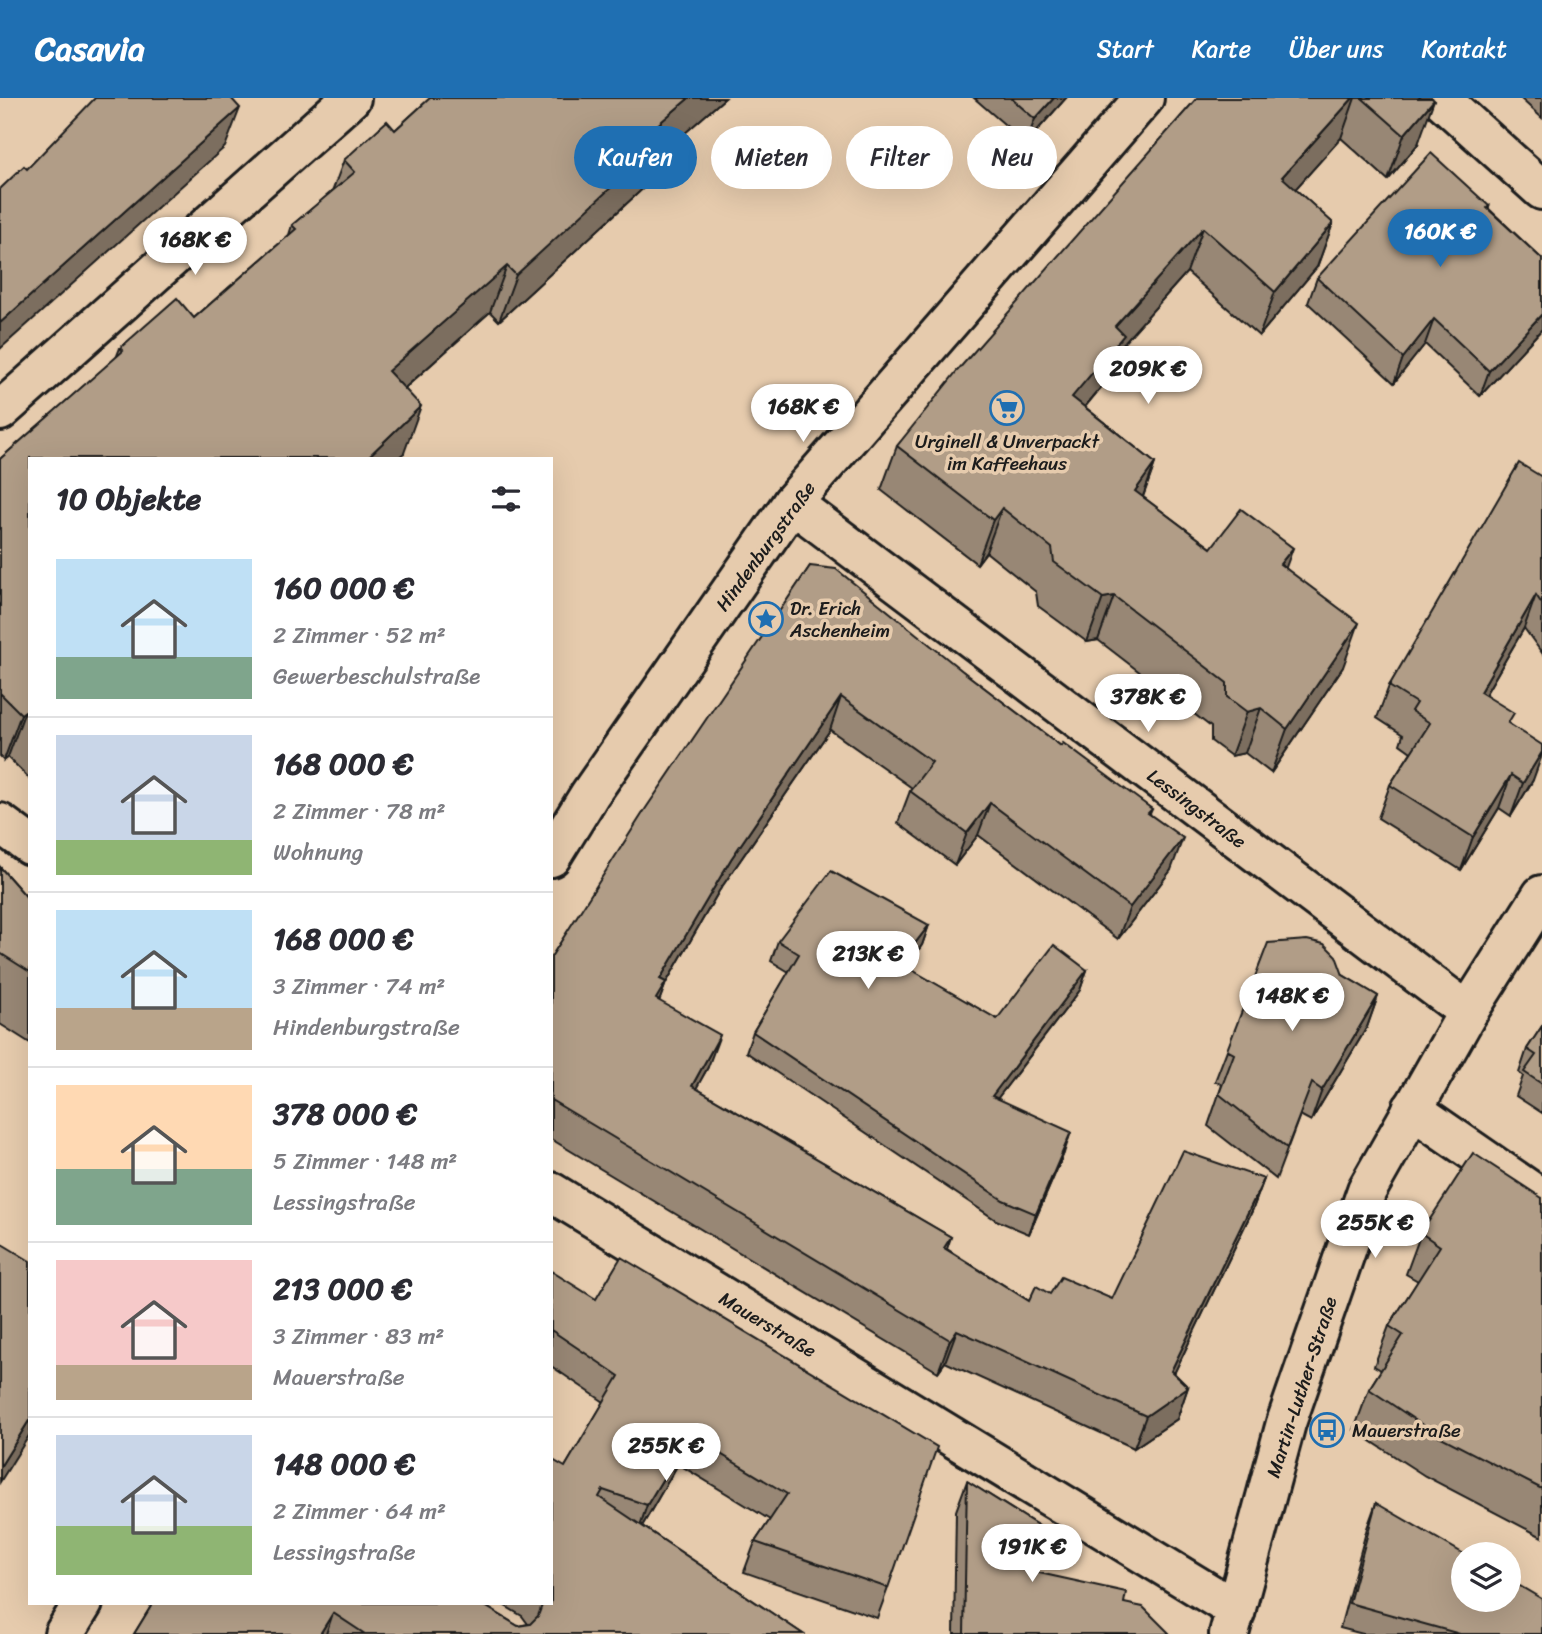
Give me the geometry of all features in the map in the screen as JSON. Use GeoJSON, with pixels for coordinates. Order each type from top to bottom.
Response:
{"type":"FeatureCollection","features":[{"type":"Feature","properties":{"kind":"street"},"geometry":{"type":"LineString","coordinates":[[0,411],[351,98]]}},
{"type":"Feature","properties":{"kind":"street","name":"Hindenburgstraße"},"geometry":{"type":"LineString","coordinates":[[553,854],[598,784],[792,503],[1144,98]]}},
{"type":"Feature","properties":{"kind":"street"},"geometry":{"type":"LineString","coordinates":[[1440,98],[1542,190]]}},
{"type":"Feature","properties":{"kind":"street","name":"Lessingstraße"},"geometry":{"type":"LineString","coordinates":[[792,503],[1468,1012]]}},
{"type":"Feature","properties":{"kind":"street"},"geometry":{"type":"LineString","coordinates":[[0,823],[28,844]]}},
{"type":"Feature","properties":{"kind":"street","name":"Martin-Luther-Straße"},"geometry":{"type":"LineString","coordinates":[[1232,1622],[1286,1423],[1367,1191],[1468,1012],[1542,895]]}},
{"type":"Feature","properties":{"kind":"street"},"geometry":{"type":"LineString","coordinates":[[1412,1109],[1542,1199]]}},
{"type":"Feature","properties":{"kind":"street","name":"Mauerstraße"},"geometry":{"type":"LineString","coordinates":[[553,1193],[1232,1622]]}},
{"type":"Feature","properties":{"kind":"street"},"geometry":{"type":"LineString","coordinates":[[64,1634],[82,1605]]}},
{"type":"Feature","properties":{"kind":"building"},"geometry":{"type":"Polygon","coordinates":[[[95,98],[231,98],[240,108],[0,323],[0,189],[24,166],[27,169],[95,98]]]}},
{"type":"Feature","properties":{"kind":"building"},"geometry":{"type":"Polygon","coordinates":[[[430,98],[689,98],[656,126],[574,126],[574,189],[609,189],[516,275],[507,266],[388,371],[421,406],[368,457],[28,457],[28,713],[25,711],[21,714],[0,693],[0,459],[123,351],[120,348],[177,298],[194,318],[296,229],[292,225],[355,172],[344,160],[387,121],[395,130],[430,98]]]}},
{"type":"Feature","properties":{"kind":"building"},"geometry":{"type":"Polygon","coordinates":[[[1011,98],[1054,98],[1035,119],[1011,98]]]}},
{"type":"Feature","properties":{"kind":"building"},"geometry":{"type":"Polygon","coordinates":[[[1197,98],[1353,98],[1282,177],[1333,223],[1275,292],[1203,228],[1115,326],[1124,335],[1072,397],[1155,463],[1135,491],[1211,548],[1241,509],[1293,548],[1280,564],[1359,623],[1287,729],[1261,708],[1247,712],[1227,697],[1227,683],[1114,596],[1103,598],[1054,562],[1052,548],[1002,508],[993,520],[897,446],[957,371],[1197,98]]]}},
{"type":"Feature","properties":{"kind":"building"},"geometry":{"type":"Polygon","coordinates":[[[1362,98],[1432,98],[1434,100],[1404,135],[1362,98]]]}},
{"type":"Feature","properties":{"kind":"building"},"geometry":{"type":"Polygon","coordinates":[[[1431,153],[1542,259],[1542,314],[1489,371],[1434,319],[1403,358],[1317,278],[1431,153]]]}},
{"type":"Feature","properties":{"kind":"building"},"geometry":{"type":"Polygon","coordinates":[[[1519,463],[1542,477],[1542,604],[1536,595],[1480,692],[1514,713],[1508,723],[1542,745],[1542,752],[1523,783],[1511,775],[1473,837],[1390,785],[1430,723],[1411,711],[1416,703],[1389,686],[1519,463]]]}},
{"type":"Feature","properties":{"kind":"building"},"geometry":{"type":"Polygon","coordinates":[[[810,566],[836,569],[1061,746],[1063,743],[1152,809],[1148,813],[1183,838],[1130,907],[990,803],[967,833],[910,791],[932,762],[841,697],[731,859],[660,979],[666,982],[656,999],[720,1035],[692,1086],[951,1237],[944,1248],[1029,1301],[1036,1286],[1050,1294],[1061,1277],[1112,1299],[1183,1151],[1264,1179],[1171,1371],[1188,1387],[1146,1416],[957,1330],[950,1340],[553,1101],[553,954],[646,808],[810,566]]]}},
{"type":"Feature","properties":{"kind":"building"},"geometry":{"type":"Polygon","coordinates":[[[0,867],[28,899],[28,971],[0,953],[0,867]]]}},
{"type":"Feature","properties":{"kind":"building"},"geometry":{"type":"Polygon","coordinates":[[[831,871],[929,925],[900,963],[997,1019],[1054,945],[1087,970],[992,1096],[1071,1132],[1036,1214],[1003,1200],[753,1032],[799,954],[778,941],[831,871]]]}},
{"type":"Feature","properties":{"kind":"building"},"geometry":{"type":"Polygon","coordinates":[[[1307,940],[1324,944],[1336,956],[1343,975],[1378,996],[1322,1090],[1312,1083],[1287,1148],[1219,1094],[1234,1054],[1227,1050],[1268,943],[1307,940]]]}},
{"type":"Feature","properties":{"kind":"building"},"geometry":{"type":"Polygon","coordinates":[[[1542,1026],[1542,1084],[1524,1072],[1536,1055],[1527,1049],[1542,1026]]]}},
{"type":"Feature","properties":{"kind":"building"},"geometry":{"type":"Polygon","coordinates":[[[1473,1153],[1542,1198],[1542,1489],[1439,1436],[1369,1389],[1403,1335],[1389,1326],[1440,1246],[1421,1233],[1473,1153]]]}},
{"type":"Feature","properties":{"kind":"building"},"geometry":{"type":"Polygon","coordinates":[[[2,1244],[28,1260],[28,1422],[0,1467],[2,1244]]]}},
{"type":"Feature","properties":{"kind":"building"},"geometry":{"type":"Polygon","coordinates":[[[621,1257],[937,1447],[888,1588],[755,1542],[787,1494],[689,1435],[647,1505],[603,1490],[599,1497],[803,1634],[365,1634],[333,1613],[320,1634],[134,1634],[152,1605],[483,1605],[518,1626],[530,1624],[538,1616],[542,1605],[553,1605],[553,1460],[565,1467],[619,1376],[553,1331],[553,1272],[596,1299],[621,1257]]]}},
{"type":"Feature","properties":{"kind":"building"},"geometry":{"type":"Polygon","coordinates":[[[967,1481],[1042,1528],[1017,1568],[1126,1592],[1124,1603],[1143,1607],[1169,1633],[964,1634],[967,1481]]]}},
{"type":"Feature","properties":{"kind":"building"},"geometry":{"type":"Polygon","coordinates":[[[1376,1503],[1451,1546],[1451,1612],[1521,1612],[1521,1587],[1542,1599],[1542,1634],[1460,1634],[1349,1603],[1376,1503]]]}},
{"type":"Feature","properties":{"kind":"place","name":"Urginell & Unverpackt im Kaffeehaus"},"geometry":{"type":"Point","coordinates":[1007,408]}},
{"type":"Feature","properties":{"kind":"place","name":"Dr. Erich Aschenheim"},"geometry":{"type":"Point","coordinates":[766,619]}},
{"type":"Feature","properties":{"kind":"place","name":"Mauerstraße"},"geometry":{"type":"Point","coordinates":[1327,1430]}}]}
